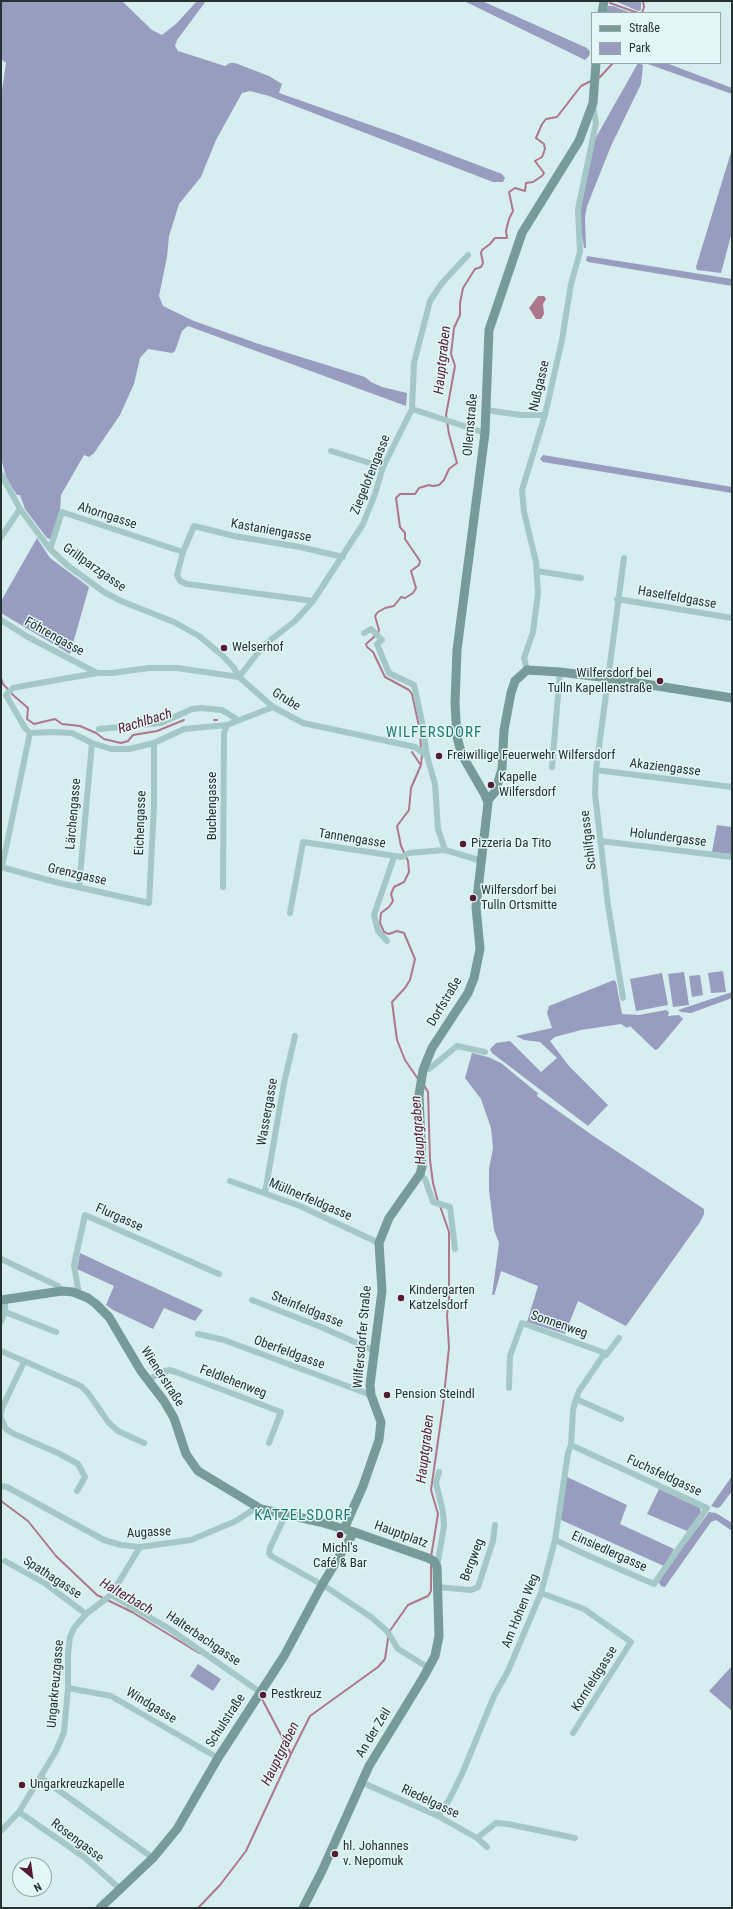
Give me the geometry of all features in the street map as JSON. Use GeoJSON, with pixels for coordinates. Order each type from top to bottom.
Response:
{"type":"FeatureCollection","features":[{"type":"Feature","properties":{"kind":"street"},"geometry":{"type":"LineString","coordinates":[[602,12],[604,1]]}},
{"type":"Feature","properties":{"kind":"street","name":"Ollernstraße"},"geometry":{"type":"LineString","coordinates":[[488,800],[462,755],[457,737],[454,703],[457,650],[485,433],[488,340],[494,312],[522,233],[579,141],[593,103],[595,72]]}},
{"type":"Feature","properties":{"kind":"street","name":"Nußgasse"},"geometry":{"type":"LineString","coordinates":[[528,670],[524,658],[533,632],[538,593],[536,562],[524,512],[522,490],[545,415],[562,340],[571,284],[580,252],[578,210],[596,123],[593,103]]}},
{"type":"Feature","properties":{"kind":"street","name":"Ziegelofengasse"},"geometry":{"type":"LineString","coordinates":[[239,677],[264,645],[295,621],[313,601],[343,557],[362,524],[375,494],[383,467],[412,409],[414,363],[430,301],[442,283],[468,255]]}},
{"type":"Feature","properties":{"kind":"street"},"geometry":{"type":"LineString","coordinates":[[412,409],[485,433]]}},
{"type":"Feature","properties":{"kind":"street"},"geometry":{"type":"LineString","coordinates":[[486,410],[520,415],[545,415]]}},
{"type":"Feature","properties":{"kind":"street"},"geometry":{"type":"LineString","coordinates":[[330,451],[383,467]]}},
{"type":"Feature","properties":{"kind":"street","name":"Grillparzgasse"},"geometry":{"type":"LineString","coordinates":[[1,474],[20,509],[50,550],[67,565],[104,592],[121,601],[174,622],[199,636],[223,656],[234,668],[239,677]]}},
{"type":"Feature","properties":{"kind":"street"},"geometry":{"type":"LineString","coordinates":[[1,537],[20,509]]}},
{"type":"Feature","properties":{"kind":"street","name":"Ahorngasse"},"geometry":{"type":"LineString","coordinates":[[50,550],[62,512],[183,552]]}},
{"type":"Feature","properties":{"kind":"street","name":"Kastaniengasse"},"geometry":{"type":"LineString","coordinates":[[183,552],[194,526],[234,536],[300,546],[343,557]]}},
{"type":"Feature","properties":{"kind":"street"},"geometry":{"type":"LineString","coordinates":[[183,552],[177,575],[180,581],[187,584],[313,601]]}},
{"type":"Feature","properties":{"kind":"street","name":"Haselfeldgasse"},"geometry":{"type":"LineString","coordinates":[[608,678],[624,558]]}},
{"type":"Feature","properties":{"kind":"street"},"geometry":{"type":"LineString","coordinates":[[537,571],[581,578]]}},
{"type":"Feature","properties":{"kind":"street","name":"Haselfeldgasse"},"geometry":{"type":"LineString","coordinates":[[618,599],[732,618]]}},
{"type":"Feature","properties":{"kind":"street","name":"Föhrengasse"},"geometry":{"type":"LineString","coordinates":[[1,620],[28,637],[97,673]]}},
{"type":"Feature","properties":{"kind":"street"},"geometry":{"type":"LineString","coordinates":[[364,633],[371,629],[382,640],[377,644],[389,673],[414,685],[422,722],[426,754],[436,784],[438,829],[445,850],[482,861]]}},
{"type":"Feature","properties":{"kind":"street"},"geometry":{"type":"LineString","coordinates":[[239,677],[177,668],[97,673],[13,688],[6,695],[25,728],[30,732],[72,733],[92,743],[111,749],[123,749],[154,743],[184,729],[227,725],[273,707]]}},
{"type":"Feature","properties":{"kind":"street"},"geometry":{"type":"LineString","coordinates":[[488,800],[495,792],[502,769],[504,730],[511,693],[515,680],[528,670],[608,678],[732,698]]}},
{"type":"Feature","properties":{"kind":"street"},"geometry":{"type":"LineString","coordinates":[[552,767],[560,672]]}},
{"type":"Feature","properties":{"kind":"street","name":"Grube"},"geometry":{"type":"LineString","coordinates":[[239,677],[273,707],[303,723],[415,747],[426,754]]}},
{"type":"Feature","properties":{"kind":"street","name":"Schilfgasse"},"geometry":{"type":"LineString","coordinates":[[608,678],[596,770],[595,794],[608,905],[623,998]]}},
{"type":"Feature","properties":{"kind":"street"},"geometry":{"type":"LineString","coordinates":[[99,729],[161,723],[192,709],[201,708],[222,710],[238,720]]}},
{"type":"Feature","properties":{"kind":"street","name":"Buchengasse"},"geometry":{"type":"LineString","coordinates":[[223,887],[224,733],[227,725]]}},
{"type":"Feature","properties":{"kind":"street"},"geometry":{"type":"LineString","coordinates":[[1,867],[30,732]]}},
{"type":"Feature","properties":{"kind":"street","name":"Lärchengasse"},"geometry":{"type":"LineString","coordinates":[[79,887],[92,743]]}},
{"type":"Feature","properties":{"kind":"street","name":"Eichengasse"},"geometry":{"type":"LineString","coordinates":[[149,903],[154,806],[154,743]]}},
{"type":"Feature","properties":{"kind":"street","name":"Akaziengasse"},"geometry":{"type":"LineString","coordinates":[[596,770],[732,787]]}},
{"type":"Feature","properties":{"kind":"street","name":"Dorfstraße"},"geometry":{"type":"LineString","coordinates":[[419,1091],[422,1074],[432,1048],[468,993],[478,964],[480,934],[476,907],[488,800]]}},
{"type":"Feature","properties":{"kind":"street","name":"Holundergasse"},"geometry":{"type":"LineString","coordinates":[[600,841],[732,857]]}},
{"type":"Feature","properties":{"kind":"street","name":"Tannengasse"},"geometry":{"type":"LineString","coordinates":[[290,913],[303,842],[402,857],[409,853],[445,850]]}},
{"type":"Feature","properties":{"kind":"street"},"geometry":{"type":"LineString","coordinates":[[387,941],[378,930],[374,915],[394,856]]}},
{"type":"Feature","properties":{"kind":"street","name":"Grenzgasse"},"geometry":{"type":"LineString","coordinates":[[1,867],[149,903]]}},
{"type":"Feature","properties":{"kind":"street","name":"Wassergasse"},"geometry":{"type":"LineString","coordinates":[[265,1192],[284,1083],[295,1036]]}},
{"type":"Feature","properties":{"kind":"street"},"geometry":{"type":"LineString","coordinates":[[422,1074],[456,1046],[485,1052]]}},
{"type":"Feature","properties":{"kind":"street","name":"Wilfersdorfer Straße"},"geometry":{"type":"LineString","coordinates":[[344,1530],[363,1486],[379,1440],[380,1422],[371,1395],[370,1385],[382,1291],[379,1244],[389,1218],[420,1174],[423,1160],[419,1091]]}},
{"type":"Feature","properties":{"kind":"street"},"geometry":{"type":"LineString","coordinates":[[420,1174],[425,1179],[433,1202],[450,1207],[456,1249]]}},
{"type":"Feature","properties":{"kind":"street","name":"Müllnerfeldgasse"},"geometry":{"type":"LineString","coordinates":[[230,1181],[265,1192],[300,1206],[379,1244]]}},
{"type":"Feature","properties":{"kind":"street","name":"Flurgasse"},"geometry":{"type":"LineString","coordinates":[[79,1294],[74,1272],[75,1258],[86,1215],[219,1274]]}},
{"type":"Feature","properties":{"kind":"street"},"geometry":{"type":"LineString","coordinates":[[1,1259],[58,1286],[62,1291]]}},
{"type":"Feature","properties":{"kind":"street","name":"Wienerstraße"},"geometry":{"type":"LineString","coordinates":[[3,1300],[62,1291],[79,1294],[96,1304],[109,1317],[148,1380],[171,1412],[184,1451],[194,1467],[205,1476],[255,1506],[354,1532]]}},
{"type":"Feature","properties":{"kind":"street"},"geometry":{"type":"LineString","coordinates":[[1,1322],[5,1312],[3,1300]]}},
{"type":"Feature","properties":{"kind":"street","name":"Steinfeldgasse"},"geometry":{"type":"LineString","coordinates":[[252,1300],[321,1327],[375,1351]]}},
{"type":"Feature","properties":{"kind":"street"},"geometry":{"type":"LineString","coordinates":[[5,1312],[56,1332]]}},
{"type":"Feature","properties":{"kind":"street","name":"Sonnenweg"},"geometry":{"type":"LineString","coordinates":[[509,1388],[510,1356],[522,1323],[605,1353]]}},
{"type":"Feature","properties":{"kind":"street","name":"Oberfeldgasse"},"geometry":{"type":"LineString","coordinates":[[198,1334],[224,1340],[371,1395]]}},
{"type":"Feature","properties":{"kind":"street","name":"Am Hohen Weg"},"geometry":{"type":"LineString","coordinates":[[438,1816],[449,1800],[462,1774],[494,1696],[508,1671],[541,1593],[555,1540],[568,1452],[571,1445],[573,1410],[579,1391],[605,1353],[606,1354],[619,1338]]}},
{"type":"Feature","properties":{"kind":"street"},"geometry":{"type":"LineString","coordinates":[[1,1351],[82,1386],[109,1423],[118,1432],[144,1443]]}},
{"type":"Feature","properties":{"kind":"street"},"geometry":{"type":"LineString","coordinates":[[1,1414],[2,1408],[24,1362]]}},
{"type":"Feature","properties":{"kind":"street","name":"Feldlehenweg"},"geometry":{"type":"LineString","coordinates":[[148,1380],[169,1370],[281,1412],[269,1443]]}},
{"type":"Feature","properties":{"kind":"street"},"geometry":{"type":"LineString","coordinates":[[576,1399],[622,1419]]}},
{"type":"Feature","properties":{"kind":"street"},"geometry":{"type":"LineString","coordinates":[[1,1418],[6,1429],[12,1433],[58,1453],[78,1464],[85,1477],[77,1491]]}},
{"type":"Feature","properties":{"kind":"street","name":"Fuchsfeldgasse"},"geometry":{"type":"LineString","coordinates":[[571,1445],[707,1508],[654,1584]]}},
{"type":"Feature","properties":{"kind":"street"},"geometry":{"type":"LineString","coordinates":[[433,1562],[444,1526],[443,1512],[436,1483],[439,1472]]}},
{"type":"Feature","properties":{"kind":"street","name":"Augasse"},"geometry":{"type":"LineString","coordinates":[[1,1486],[7,1487],[104,1540],[121,1545],[140,1547],[191,1540],[236,1521],[251,1511],[255,1506]]}},
{"type":"Feature","properties":{"kind":"street"},"geometry":{"type":"LineString","coordinates":[[286,1514],[270,1548],[269,1553],[271,1556],[322,1585],[371,1618],[387,1631],[398,1649],[429,1668]]}},
{"type":"Feature","properties":{"kind":"street","name":"Bergweg"},"geometry":{"type":"LineString","coordinates":[[437,1587],[471,1590],[478,1587],[493,1541],[495,1525]]}},
{"type":"Feature","properties":{"kind":"street","name":"Hauptplatz"},"geometry":{"type":"LineString","coordinates":[[354,1532],[433,1562]]}},
{"type":"Feature","properties":{"kind":"street","name":"Schulstraße"},"geometry":{"type":"LineString","coordinates":[[100,1908],[153,1858],[177,1829],[218,1758],[284,1656],[322,1585],[354,1532]]}},
{"type":"Feature","properties":{"kind":"street","name":"Einsiedlergasse"},"geometry":{"type":"LineString","coordinates":[[555,1540],[654,1584]]}},
{"type":"Feature","properties":{"kind":"street","name":"Ungarkreuzgasse"},"geometry":{"type":"LineString","coordinates":[[1,1831],[19,1812],[56,1751],[64,1732],[68,1688],[70,1637],[74,1628],[86,1614],[108,1598],[140,1547]]}},
{"type":"Feature","properties":{"kind":"street","name":"Spathagasse"},"geometry":{"type":"LineString","coordinates":[[5,1561],[46,1584],[86,1614]]}},
{"type":"Feature","properties":{"kind":"street","name":"An der Zeil"},"geometry":{"type":"LineString","coordinates":[[303,1908],[322,1871],[361,1782],[435,1656],[438,1641],[437,1587],[433,1562]]}},
{"type":"Feature","properties":{"kind":"street","name":"Kornfeldgasse"},"geometry":{"type":"LineString","coordinates":[[541,1593],[584,1609],[631,1642],[573,1734]]}},
{"type":"Feature","properties":{"kind":"street","name":"Halterbachgasse"},"geometry":{"type":"LineString","coordinates":[[108,1598],[168,1628],[260,1692]]}},
{"type":"Feature","properties":{"kind":"street","name":"Windgasse"},"geometry":{"type":"LineString","coordinates":[[68,1688],[111,1696],[218,1758]]}},
{"type":"Feature","properties":{"kind":"street"},"geometry":{"type":"LineString","coordinates":[[40,1778],[153,1858]]}},
{"type":"Feature","properties":{"kind":"street","name":"Riedelgasse"},"geometry":{"type":"LineString","coordinates":[[361,1782],[438,1816],[477,1838],[487,1847]]}},
{"type":"Feature","properties":{"kind":"street","name":"Rosengasse"},"geometry":{"type":"LineString","coordinates":[[19,1812],[84,1857],[120,1889]]}},
{"type":"Feature","properties":{"kind":"street"},"geometry":{"type":"LineString","coordinates":[[477,1838],[496,1823],[508,1824],[575,1838]]}},
{"type":"Feature","properties":{"kind":"green space"},"geometry":{"type":"Polygon","coordinates":[[[1,1],[122,1],[152,30],[162,35],[177,23],[197,1],[206,1],[177,40],[175,46],[178,51],[225,66],[230,63],[235,63],[269,76],[282,84],[279,93],[396,134],[502,174],[505,178],[503,182],[493,182],[269,96],[250,91],[242,93],[216,140],[201,177],[179,204],[169,236],[167,257],[159,296],[163,306],[194,321],[259,344],[365,377],[371,382],[382,387],[407,393],[406,406],[188,326],[182,331],[175,351],[172,353],[148,349],[140,358],[134,384],[120,415],[94,453],[89,457],[84,455],[61,495],[60,511],[54,531],[50,539],[47,538],[25,509],[20,495],[17,495],[6,477],[1,458],[1,97],[6,63],[1,59],[1,1]]]}},
{"type":"Feature","properties":{"kind":"green space"},"geometry":{"type":"Polygon","coordinates":[[[464,1],[482,1],[587,48],[590,52],[589,56],[585,60],[464,1]]]}},
{"type":"Feature","properties":{"kind":"green space"},"geometry":{"type":"Polygon","coordinates":[[[615,1],[641,1],[641,10],[638,11],[615,1]]]}},
{"type":"Feature","properties":{"kind":"green space"},"geometry":{"type":"Polygon","coordinates":[[[608,6],[613,6],[628,12],[606,12],[608,6]]]}},
{"type":"Feature","properties":{"kind":"green space"},"geometry":{"type":"Polygon","coordinates":[[[637,64],[643,65],[641,84],[611,146],[587,206],[585,217],[586,248],[584,248],[581,228],[581,206],[595,139],[637,64]]]}},
{"type":"Feature","properties":{"kind":"green space"},"geometry":{"type":"Polygon","coordinates":[[[648,64],[669,64],[732,88],[732,94],[648,64]]]}},
{"type":"Feature","properties":{"kind":"green space"},"geometry":{"type":"Polygon","coordinates":[[[732,149],[732,232],[721,273],[697,270],[696,267],[732,149]]]}},
{"type":"Feature","properties":{"kind":"green space"},"geometry":{"type":"Polygon","coordinates":[[[587,256],[732,279],[732,286],[588,262],[586,260],[587,256]]]}},
{"type":"Feature","properties":{"kind":"green space"},"geometry":{"type":"Polygon","coordinates":[[[543,455],[732,487],[732,493],[543,462],[540,459],[543,455]]]}},
{"type":"Feature","properties":{"kind":"green space"},"geometry":{"type":"Polygon","coordinates":[[[37,538],[50,558],[89,587],[70,654],[1,613],[1,601],[37,538]]]}},
{"type":"Feature","properties":{"kind":"green space"},"geometry":{"type":"Polygon","coordinates":[[[717,825],[732,827],[732,854],[712,852],[717,825]]]}},
{"type":"Feature","properties":{"kind":"green space"},"geometry":{"type":"Polygon","coordinates":[[[723,971],[726,992],[711,993],[708,973],[723,971]]]}},
{"type":"Feature","properties":{"kind":"green space"},"geometry":{"type":"Polygon","coordinates":[[[684,972],[689,1005],[673,1007],[668,974],[684,972]]]}},
{"type":"Feature","properties":{"kind":"green space"},"geometry":{"type":"Polygon","coordinates":[[[662,973],[668,1005],[636,1011],[630,979],[662,973]]]}},
{"type":"Feature","properties":{"kind":"green space"},"geometry":{"type":"Polygon","coordinates":[[[700,975],[703,995],[692,997],[689,976],[700,975]]]}},
{"type":"Feature","properties":{"kind":"green space"},"geometry":{"type":"Polygon","coordinates":[[[614,980],[616,982],[622,1014],[639,1015],[666,1010],[669,1012],[668,1016],[679,1015],[683,1019],[658,1049],[655,1050],[630,1026],[627,1028],[621,1024],[581,1030],[555,1037],[550,1041],[569,1066],[608,1105],[588,1126],[492,1053],[490,1049],[496,1043],[510,1041],[541,1072],[557,1058],[540,1042],[524,1040],[516,1036],[552,1028],[547,1013],[549,1006],[614,980]]]}},
{"type":"Feature","properties":{"kind":"green space"},"geometry":{"type":"Polygon","coordinates":[[[732,992],[732,998],[691,1013],[681,1012],[678,1010],[732,992]]]}},
{"type":"Feature","properties":{"kind":"green space"},"geometry":{"type":"Polygon","coordinates":[[[472,1053],[488,1057],[501,1063],[538,1093],[537,1096],[592,1135],[704,1209],[704,1214],[700,1222],[626,1326],[578,1301],[565,1334],[527,1322],[538,1286],[501,1271],[495,1293],[492,1295],[499,1243],[494,1230],[489,1190],[489,1169],[493,1148],[491,1128],[481,1099],[465,1078],[472,1053]]]}},
{"type":"Feature","properties":{"kind":"green space"},"geometry":{"type":"Polygon","coordinates":[[[80,1253],[203,1310],[195,1321],[164,1308],[153,1329],[113,1310],[106,1305],[114,1286],[77,1269],[80,1253]]]}},
{"type":"Feature","properties":{"kind":"green space"},"geometry":{"type":"Polygon","coordinates":[[[732,1476],[732,1491],[720,1507],[717,1508],[711,1506],[732,1476]]]}},
{"type":"Feature","properties":{"kind":"green space"},"geometry":{"type":"Polygon","coordinates":[[[567,1477],[627,1505],[620,1524],[674,1549],[664,1566],[561,1520],[567,1477]]]}},
{"type":"Feature","properties":{"kind":"green space"},"geometry":{"type":"Polygon","coordinates":[[[659,1489],[700,1508],[701,1512],[687,1531],[647,1514],[659,1489]]]}},
{"type":"Feature","properties":{"kind":"green space"},"geometry":{"type":"Polygon","coordinates":[[[709,1512],[716,1513],[732,1523],[732,1531],[716,1520],[711,1522],[665,1587],[661,1586],[658,1581],[709,1512]]]}},
{"type":"Feature","properties":{"kind":"green space"},"geometry":{"type":"Polygon","coordinates":[[[198,1664],[221,1679],[213,1691],[190,1676],[198,1664]]]}},
{"type":"Feature","properties":{"kind":"green space"},"geometry":{"type":"Polygon","coordinates":[[[732,1666],[732,1711],[709,1691],[732,1666]]]}},
{"type":"Feature","properties":{"kind":"shaded area"},"geometry":{"type":"Polygon","coordinates":[[[538,296],[544,296],[546,299],[543,304],[544,314],[541,319],[536,319],[529,308],[538,296]]]}},
{"type":"Feature","properties":{"kind":"waterway"},"geometry":{"type":"LineString","coordinates":[[642,12],[644,7],[643,1]]}},
{"type":"Feature","properties":{"kind":"waterway"},"geometry":{"type":"LineString","coordinates":[[610,3],[635,12]]}},
{"type":"Feature","properties":{"kind":"waterway"},"geometry":{"type":"LineString","coordinates":[[597,78],[600,77],[612,64]]}},
{"type":"Feature","properties":{"kind":"waterway","name":"Hauptgraben"},"geometry":{"type":"LineString","coordinates":[[378,633],[379,630],[375,616],[378,612],[385,608],[394,606],[401,597],[405,598],[413,593],[416,588],[411,571],[419,565],[420,561],[405,539],[405,533],[400,527],[396,498],[400,494],[415,494],[419,488],[429,485],[439,485],[444,480],[449,469],[457,463],[449,434],[446,415],[455,366],[451,354],[454,328],[460,315],[460,303],[463,288],[475,269],[481,267],[483,263],[481,253],[482,250],[495,238],[507,238],[506,231],[513,211],[509,192],[515,188],[525,191],[526,183],[533,182],[544,173],[535,161],[542,157],[545,149],[544,144],[536,138],[542,124],[546,119],[557,117],[581,86],[593,80]]}},
{"type":"Feature","properties":{"kind":"waterway","name":"Hauptgraben"},"geometry":{"type":"LineString","coordinates":[[375,636],[366,644],[367,647],[373,652],[385,677],[409,690],[412,694],[420,731],[421,750]]}},
{"type":"Feature","properties":{"kind":"waterway","name":"Rachlbach"},"geometry":{"type":"LineString","coordinates":[[1,678],[3,684],[28,708],[27,719],[34,724],[55,719],[62,724],[80,726],[96,733],[104,739],[121,743],[128,741],[133,735],[157,731],[184,720]]}},
{"type":"Feature","properties":{"kind":"waterway","name":"Rachlbach"},"geometry":{"type":"LineString","coordinates":[[412,752],[420,764]]}},
{"type":"Feature","properties":{"kind":"waterway","name":"Hauptgraben"},"geometry":{"type":"LineString","coordinates":[[418,1079],[405,1060],[397,1040],[392,1002],[410,980],[415,959],[404,933],[397,931],[389,934],[384,932],[380,923],[381,913],[389,907],[393,901],[391,894],[394,887],[404,882],[409,872],[408,861],[401,846],[397,826],[409,810],[411,788],[421,765],[422,754]]}},
{"type":"Feature","properties":{"kind":"waterway","name":"Hauptgraben"},"geometry":{"type":"LineString","coordinates":[[424,1085],[428,1092],[430,1160],[433,1183],[438,1202]]}},
{"type":"Feature","properties":{"kind":"waterway","name":"Hauptgraben"},"geometry":{"type":"LineString","coordinates":[[431,1557],[438,1514],[431,1490],[443,1406],[449,1347],[447,1315],[449,1300],[449,1232],[440,1206]]}},
{"type":"Feature","properties":{"kind":"waterway","name":"Halterbach"},"geometry":{"type":"LineString","coordinates":[[1,1501],[28,1521],[56,1556],[97,1595],[132,1612],[199,1653]]}},
{"type":"Feature","properties":{"kind":"waterway","name":"Hauptgraben"},"geometry":{"type":"LineString","coordinates":[[198,1908],[220,1885],[246,1851],[310,1716],[378,1667],[385,1659],[389,1632],[408,1605],[428,1596],[431,1591],[431,1563]]}},
{"type":"Feature","properties":{"kind":"waterway"},"geometry":{"type":"LineString","coordinates":[[262,1699],[291,1754]]}},
{"type":"Feature","properties":{"kind":"place","name":"Welserhof"},"geometry":{"type":"Point","coordinates":[224,648]}},
{"type":"Feature","properties":{"kind":"place","name":"Wilfersdorf bei Tulln Kapellenstraße"},"geometry":{"type":"Point","coordinates":[660,681]}},
{"type":"Feature","properties":{"kind":"place","name":"Freiwillige Feuerwehr Wilfersdorf"},"geometry":{"type":"Point","coordinates":[439,756]}},
{"type":"Feature","properties":{"kind":"place","name":"Kapelle Wilfersdorf"},"geometry":{"type":"Point","coordinates":[491,785]}},
{"type":"Feature","properties":{"kind":"place","name":"Pizzeria Da Tito"},"geometry":{"type":"Point","coordinates":[463,844]}},
{"type":"Feature","properties":{"kind":"place","name":"Wilfersdorf bei Tulln Ortsmitte"},"geometry":{"type":"Point","coordinates":[473,898]}},
{"type":"Feature","properties":{"kind":"place","name":"Kindergarten Katzelsdorf"},"geometry":{"type":"Point","coordinates":[401,1298]}},
{"type":"Feature","properties":{"kind":"place","name":"Pension Steindl"},"geometry":{"type":"Point","coordinates":[387,1395]}},
{"type":"Feature","properties":{"kind":"place","name":"Michl's Café & Bar"},"geometry":{"type":"Point","coordinates":[340,1535]}},
{"type":"Feature","properties":{"kind":"place","name":"Pestkreuz"},"geometry":{"type":"Point","coordinates":[263,1695]}},
{"type":"Feature","properties":{"kind":"place","name":"Ungarkreuzkapelle"},"geometry":{"type":"Point","coordinates":[22,1785]}},
{"type":"Feature","properties":{"kind":"place","name":"hl. Johannes v. Nepomuk"},"geometry":{"type":"Point","coordinates":[335,1854]}},
{"type":"Feature","properties":{"kind":"district","name":"WILFERSDORF"},"geometry":{"type":"Point","coordinates":[434,733]}},
{"type":"Feature","properties":{"kind":"district","name":"KATZELSDORF"},"geometry":{"type":"Point","coordinates":[303,1516]}}]}
